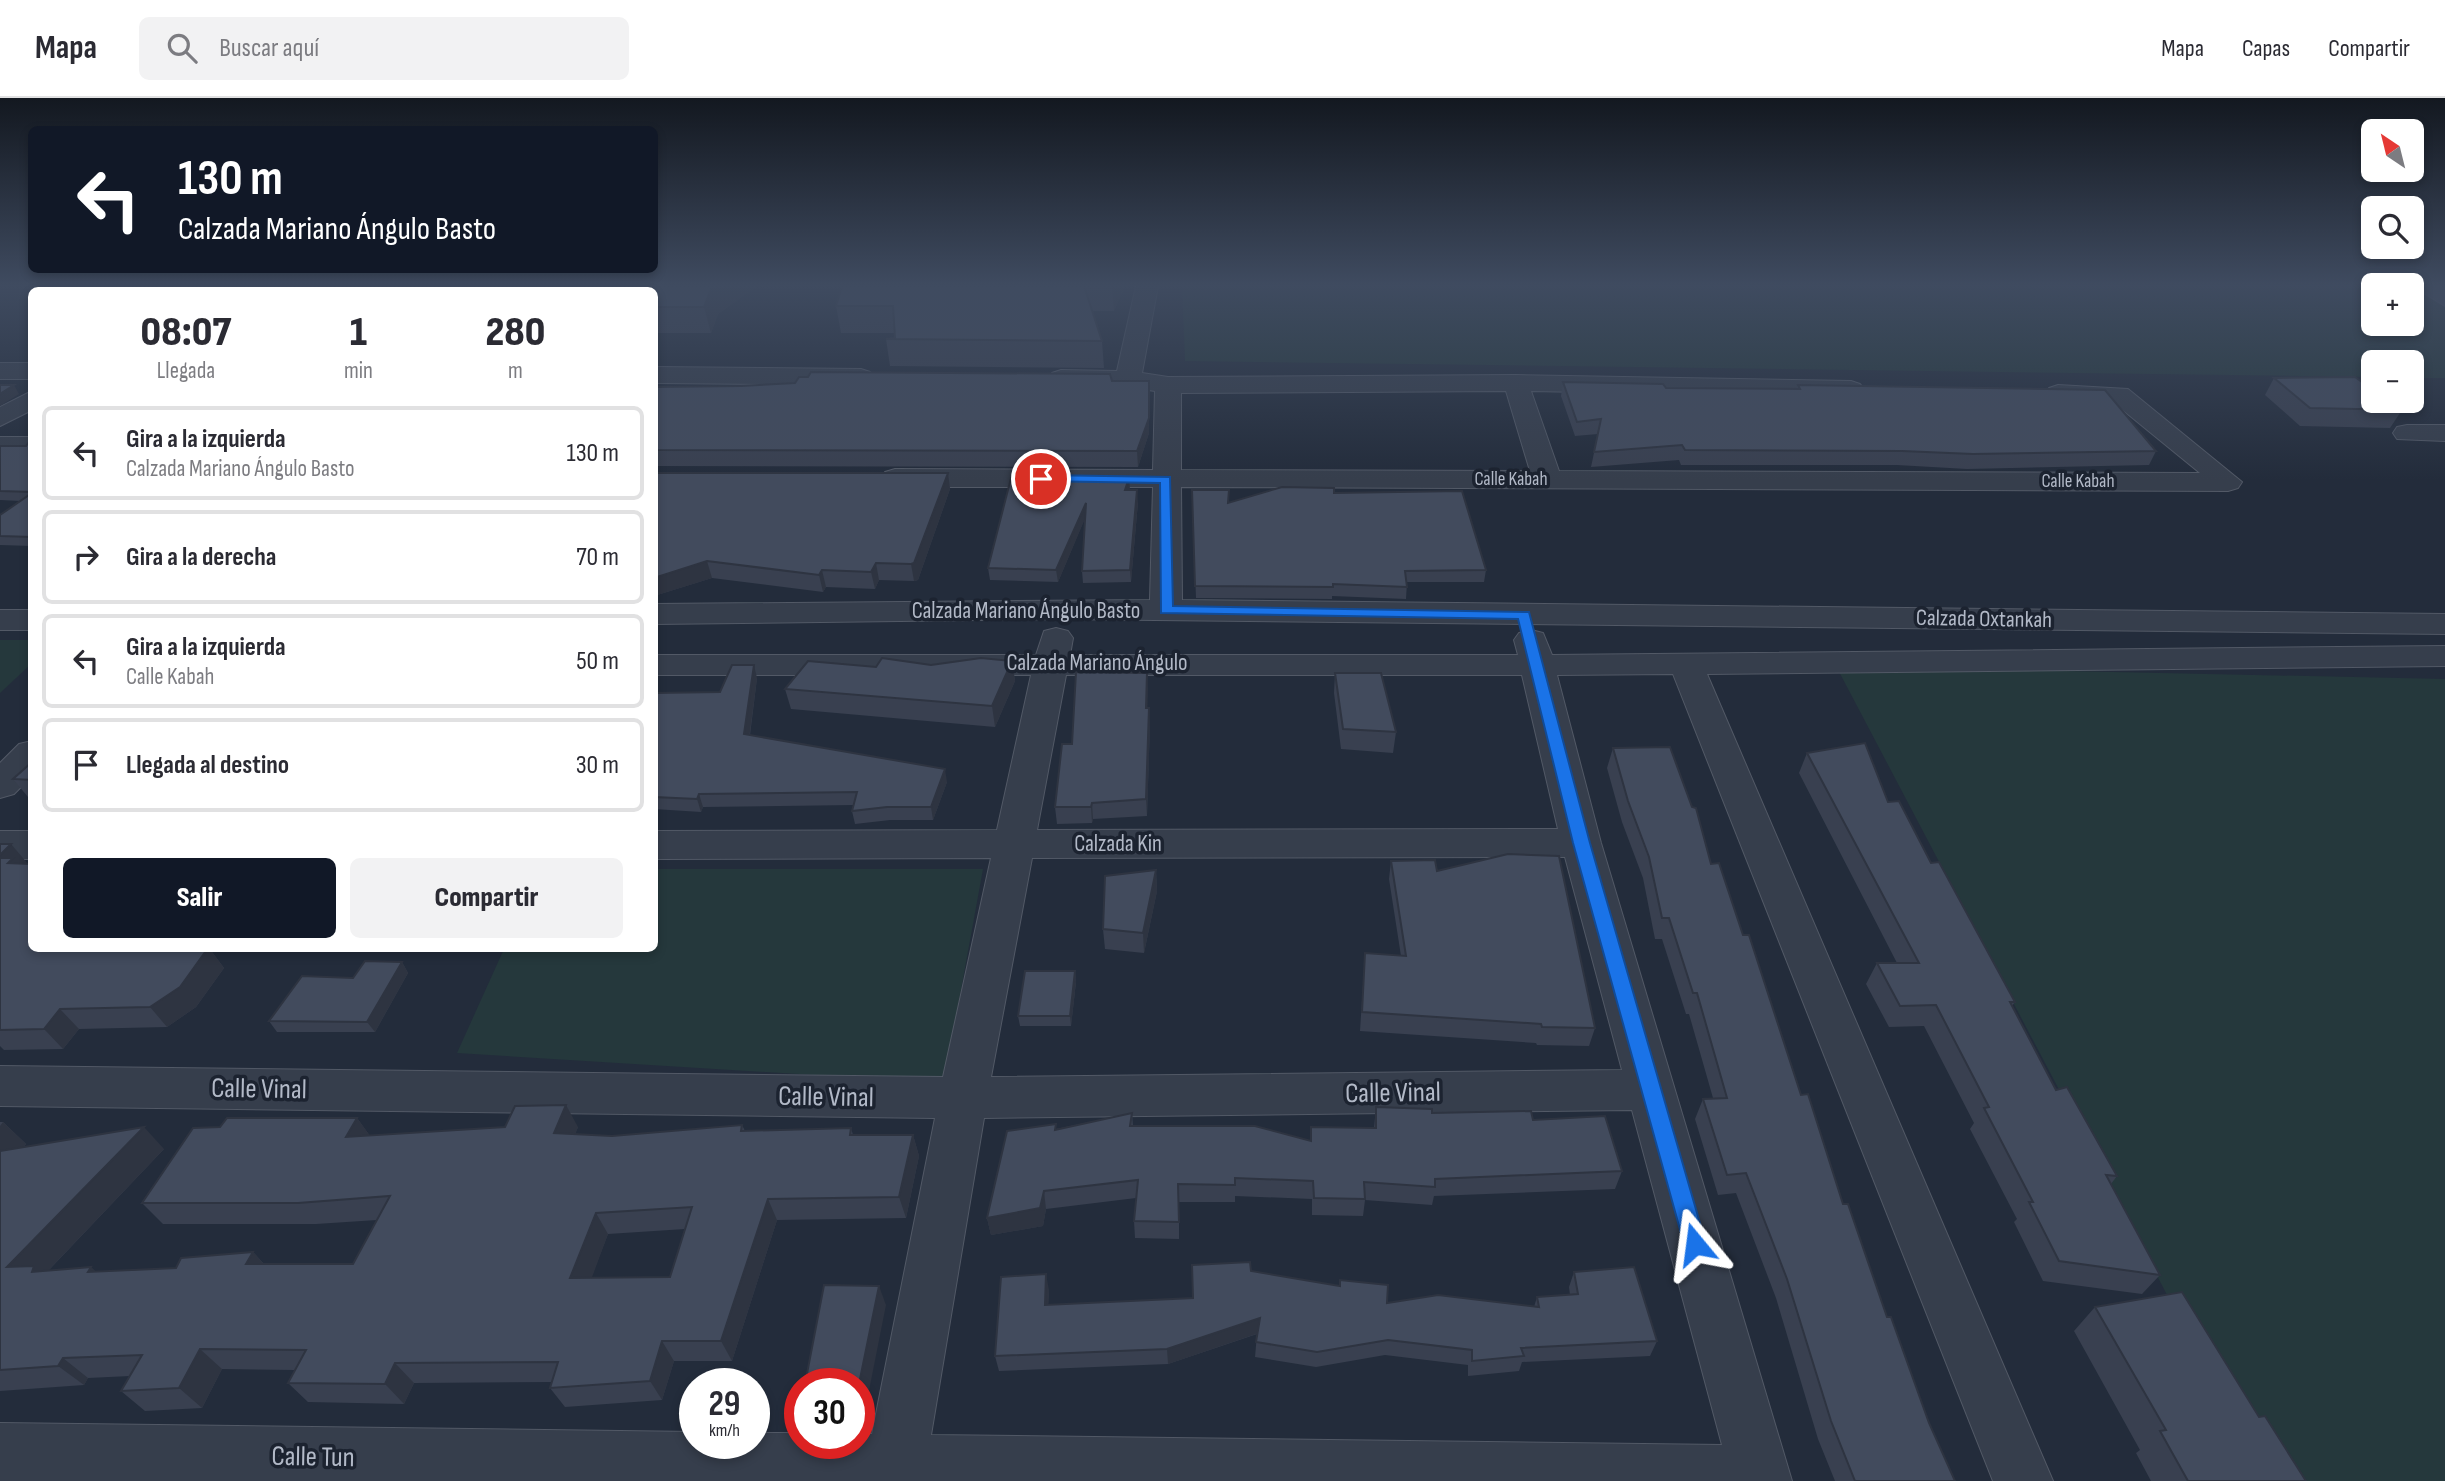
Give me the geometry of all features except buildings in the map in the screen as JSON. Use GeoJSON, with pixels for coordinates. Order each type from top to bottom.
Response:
{"type":"FeatureCollection","features":[{"type":"Feature","properties":{"kind":"street"},"geometry":{"type":"LineString","coordinates":[[1128,379],[1134,351]]}},
{"type":"Feature","properties":{"kind":"street"},"geometry":{"type":"LineString","coordinates":[[658,375],[891,377]]}},
{"type":"Feature","properties":{"kind":"street"},"geometry":{"type":"LineString","coordinates":[[1031,378],[1128,379],[1168,385],[1516,383],[1872,390]]}},
{"type":"Feature","properties":{"kind":"street"},"geometry":{"type":"LineString","coordinates":[[1516,383],[1547,479]]}},
{"type":"Feature","properties":{"kind":"street"},"geometry":{"type":"LineString","coordinates":[[1166,610],[1168,385]]}},
{"type":"Feature","properties":{"kind":"street","name":"Calle Kabah"},"geometry":{"type":"LineString","coordinates":[[873,478],[2228,482],[2119,394],[2036,393]]}},
{"type":"Feature","properties":{"kind":"street"},"geometry":{"type":"LineString","coordinates":[[0,418],[28,401]]}},
{"type":"Feature","properties":{"kind":"street"},"geometry":{"type":"LineString","coordinates":[[2407,433],[2445,433]]}},
{"type":"Feature","properties":{"kind":"street"},"geometry":{"type":"LineString","coordinates":[[0,445],[28,445]]}},
{"type":"Feature","properties":{"kind":"street"},"geometry":{"type":"LineString","coordinates":[[894,1473],[962,1098],[1012,845],[1083,609]]}},
{"type":"Feature","properties":{"kind":"street","name":"Calzada Mariano Ángulo Basto"},"geometry":{"type":"LineString","coordinates":[[658,614],[1083,609],[1524,615]]}},
{"type":"Feature","properties":{"kind":"street"},"geometry":{"type":"LineString","coordinates":[[1524,615],[1539,665],[1581,843],[1761,1479]]}},
{"type":"Feature","properties":{"kind":"street","name":"Calzada Oxtankah"},"geometry":{"type":"LineString","coordinates":[[1524,615],[2445,624]]}},
{"type":"Feature","properties":{"kind":"street"},"geometry":{"type":"LineString","coordinates":[[1763,617],[1772,663]]}},
{"type":"Feature","properties":{"kind":"street"},"geometry":{"type":"LineString","coordinates":[[0,620],[28,620]]}},
{"type":"Feature","properties":{"kind":"street","name":"Calzada Oxtankah"},"geometry":{"type":"LineString","coordinates":[[1539,665],[2445,656]]}},
{"type":"Feature","properties":{"kind":"street"},"geometry":{"type":"LineString","coordinates":[[1686,664],[2023,1481]]}},
{"type":"Feature","properties":{"kind":"street","name":"Calzada Mariano Ángulo"},"geometry":{"type":"LineString","coordinates":[[658,665],[1539,665]]}},
{"type":"Feature","properties":{"kind":"street"},"geometry":{"type":"LineString","coordinates":[[0,785],[28,757]]}},
{"type":"Feature","properties":{"kind":"street","name":"Calzada Kin"},"geometry":{"type":"LineString","coordinates":[[658,845],[1581,843]]}},
{"type":"Feature","properties":{"kind":"street"},"geometry":{"type":"LineString","coordinates":[[0,845],[28,845]]}},
{"type":"Feature","properties":{"kind":"street","name":"Calle Vinal"},"geometry":{"type":"LineString","coordinates":[[0,1086],[962,1098],[1651,1090]]}},
{"type":"Feature","properties":{"kind":"street","name":"Calle Tun"},"geometry":{"type":"LineString","coordinates":[[0,1453],[894,1473],[1761,1479]]}},
{"type":"Feature","properties":{"kind":"green space"},"geometry":{"type":"Polygon","coordinates":[[[1185,351],[2361,351],[2361,377],[1185,361],[1185,351]]]}},
{"type":"Feature","properties":{"kind":"green space"},"geometry":{"type":"Polygon","coordinates":[[[2424,351],[2445,351],[2445,378],[2424,378],[2424,351]]]}},
{"type":"Feature","properties":{"kind":"green space"},"geometry":{"type":"Polygon","coordinates":[[[0,640],[28,640],[28,667],[0,693],[0,640]]]}},
{"type":"Feature","properties":{"kind":"green space"},"geometry":{"type":"Polygon","coordinates":[[[1836,666],[2445,679],[2445,1481],[2265,1481],[1836,666]]]}},
{"type":"Feature","properties":{"kind":"green space"},"geometry":{"type":"Polygon","coordinates":[[[658,869],[983,869],[944,1083],[457,1053],[503,952],[658,952],[658,869]]]}},
{"type":"Feature","properties":{"kind":"route"},"geometry":{"type":"LineString","coordinates":[[1041,479],[1166,479],[1166,610],[1524,615],[1539,665],[1581,843],[1695,1244]]}}]}
